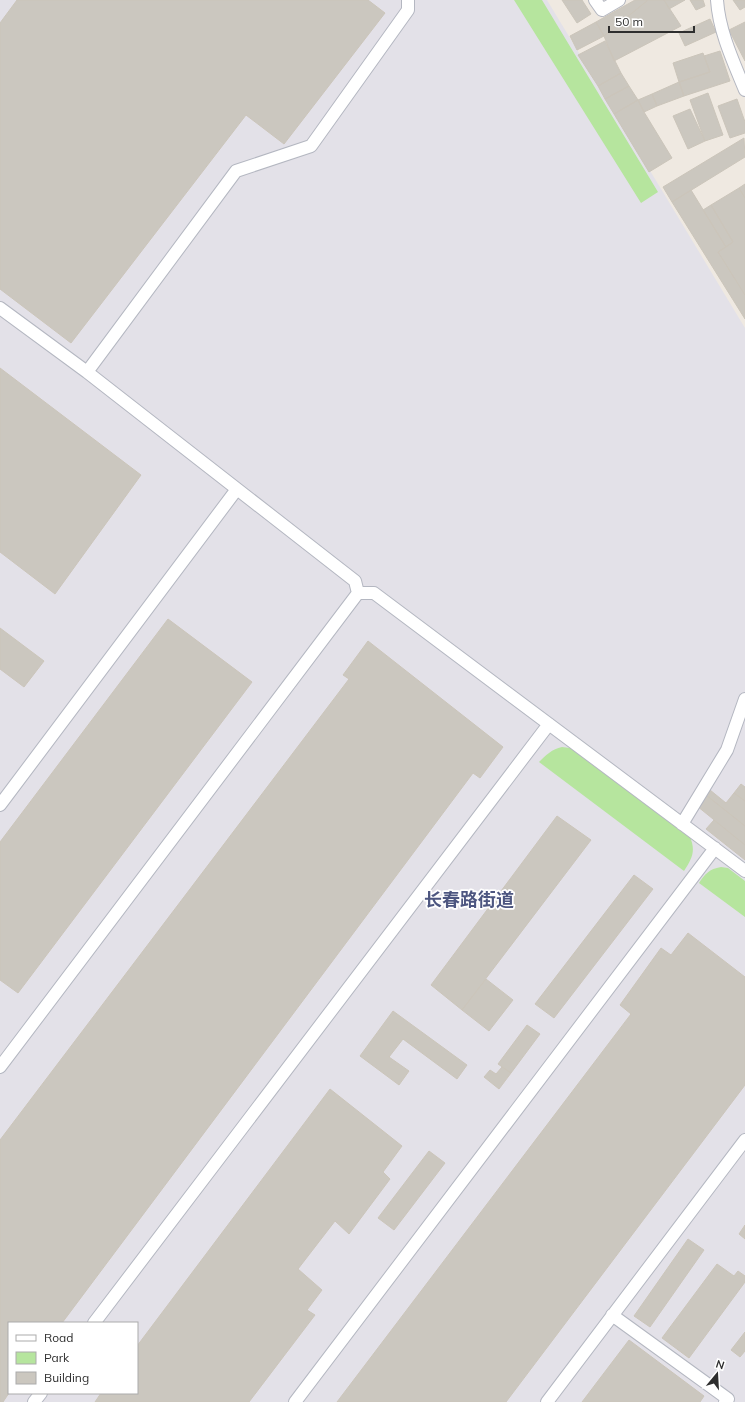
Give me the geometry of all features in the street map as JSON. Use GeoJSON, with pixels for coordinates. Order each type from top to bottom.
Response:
{"type":"FeatureCollection","features":[{"type":"Feature","properties":{"kind":"lane"},"geometry":{"type":"LineString","coordinates":[[87,372],[236,171],[311,146],[408,10],[408,0]]}},
{"type":"Feature","properties":{"kind":"lane"},"geometry":{"type":"LineString","coordinates":[[595,0],[602,10],[619,0]]}},
{"type":"Feature","properties":{"kind":"lane"},"geometry":{"type":"LineString","coordinates":[[717,0],[717,8],[723,33],[734,66],[745,90]]}},
{"type":"Feature","properties":{"kind":"lane"},"geometry":{"type":"LineString","coordinates":[[0,308],[87,372],[355,581],[358,593]]}},
{"type":"Feature","properties":{"kind":"lane"},"geometry":{"type":"LineString","coordinates":[[0,805],[237,489]]}},
{"type":"Feature","properties":{"kind":"lane"},"geometry":{"type":"LineString","coordinates":[[358,593],[374,594],[745,871]]}},
{"type":"Feature","properties":{"kind":"lane"},"geometry":{"type":"LineString","coordinates":[[0,1067],[358,593]]}},
{"type":"Feature","properties":{"kind":"lane"},"geometry":{"type":"LineString","coordinates":[[682,824],[727,750],[745,699]]}},
{"type":"Feature","properties":{"kind":"lane"},"geometry":{"type":"LineString","coordinates":[[95,1322],[549,724]]}},
{"type":"Feature","properties":{"kind":"lane"},"geometry":{"type":"LineString","coordinates":[[295,1402],[715,848]]}},
{"type":"Feature","properties":{"kind":"lane"},"geometry":{"type":"LineString","coordinates":[[547,1402],[745,1140]]}},
{"type":"Feature","properties":{"kind":"lane"},"geometry":{"type":"LineString","coordinates":[[612,1315],[728,1399],[725,1402]]}},
{"type":"Feature","properties":{"kind":"lane"},"geometry":{"type":"LineString","coordinates":[[34,1402],[40,1394]]}},
{"type":"Feature","properties":{"kind":"shaded area"},"geometry":{"type":"Polygon","coordinates":[[[0,0],[547,0],[745,328],[745,1402],[0,1402],[0,0]]]}},
{"type":"Feature","properties":{"kind":"green space"},"geometry":{"type":"Polygon","coordinates":[[[514,0],[542,0],[658,192],[641,203],[514,0]]]}},
{"type":"Feature","properties":{"kind":"green space"},"geometry":{"type":"Polygon","coordinates":[[[562,747],[570,748],[690,837],[693,851],[689,863],[684,871],[539,762],[552,751],[562,747]]]}},
{"type":"Feature","properties":{"kind":"green space"},"geometry":{"type":"Polygon","coordinates":[[[721,867],[728,868],[745,881],[745,917],[699,883],[708,872],[721,867]]]}},
{"type":"Feature","properties":{"kind":"building"},"geometry":{"type":"Polygon","coordinates":[[[17,0],[368,0],[385,13],[284,144],[246,115],[71,343],[0,289],[0,23],[17,0]]]}},
{"type":"Feature","properties":{"kind":"building"},"geometry":{"type":"Polygon","coordinates":[[[562,0],[582,0],[591,14],[577,23],[562,0]]]}},
{"type":"Feature","properties":{"kind":"building"},"geometry":{"type":"Polygon","coordinates":[[[635,0],[648,0],[604,36],[596,22],[635,0]]]}},
{"type":"Feature","properties":{"kind":"building"},"geometry":{"type":"Polygon","coordinates":[[[648,0],[664,0],[681,26],[614,61],[604,36],[648,0]]]}},
{"type":"Feature","properties":{"kind":"building"},"geometry":{"type":"Polygon","coordinates":[[[664,0],[685,0],[669,9],[664,0]]]}},
{"type":"Feature","properties":{"kind":"building"},"geometry":{"type":"Polygon","coordinates":[[[690,0],[703,0],[705,6],[696,10],[690,0]]]}},
{"type":"Feature","properties":{"kind":"building"},"geometry":{"type":"Polygon","coordinates":[[[733,0],[745,0],[745,7],[740,10],[733,0]]]}},
{"type":"Feature","properties":{"kind":"building"},"geometry":{"type":"Polygon","coordinates":[[[710,19],[716,32],[685,46],[679,33],[710,19]]]}},
{"type":"Feature","properties":{"kind":"building"},"geometry":{"type":"Polygon","coordinates":[[[596,22],[604,36],[577,50],[570,36],[596,22]]]}},
{"type":"Feature","properties":{"kind":"building"},"geometry":{"type":"Polygon","coordinates":[[[745,22],[745,61],[729,30],[745,22]]]}},
{"type":"Feature","properties":{"kind":"building"},"geometry":{"type":"Polygon","coordinates":[[[605,41],[621,73],[598,86],[578,55],[605,41]]]}},
{"type":"Feature","properties":{"kind":"building"},"geometry":{"type":"Polygon","coordinates":[[[720,51],[730,81],[684,96],[679,82],[710,72],[704,56],[720,51]]]}},
{"type":"Feature","properties":{"kind":"building"},"geometry":{"type":"Polygon","coordinates":[[[703,53],[710,72],[679,82],[673,63],[703,53]]]}},
{"type":"Feature","properties":{"kind":"building"},"geometry":{"type":"Polygon","coordinates":[[[621,73],[629,86],[605,99],[598,86],[621,73]]]}},
{"type":"Feature","properties":{"kind":"building"},"geometry":{"type":"Polygon","coordinates":[[[679,82],[684,96],[657,106],[652,94],[679,82]]]}},
{"type":"Feature","properties":{"kind":"building"},"geometry":{"type":"Polygon","coordinates":[[[629,86],[638,100],[614,114],[605,99],[629,86]]]}},
{"type":"Feature","properties":{"kind":"building"},"geometry":{"type":"Polygon","coordinates":[[[708,93],[723,135],[705,141],[690,100],[708,93]]]}},
{"type":"Feature","properties":{"kind":"building"},"geometry":{"type":"Polygon","coordinates":[[[652,94],[657,106],[644,112],[638,100],[652,94]]]}},
{"type":"Feature","properties":{"kind":"building"},"geometry":{"type":"Polygon","coordinates":[[[737,99],[745,122],[745,133],[730,138],[718,106],[737,99]]]}},
{"type":"Feature","properties":{"kind":"building"},"geometry":{"type":"Polygon","coordinates":[[[638,100],[672,158],[649,172],[614,114],[638,100]]]}},
{"type":"Feature","properties":{"kind":"building"},"geometry":{"type":"Polygon","coordinates":[[[690,109],[705,141],[688,149],[673,116],[690,109]]]}},
{"type":"Feature","properties":{"kind":"building"},"geometry":{"type":"Polygon","coordinates":[[[744,138],[745,157],[672,202],[663,187],[744,138]]]}},
{"type":"Feature","properties":{"kind":"building"},"geometry":{"type":"Polygon","coordinates":[[[745,184],[745,198],[739,188],[745,184]]]}},
{"type":"Feature","properties":{"kind":"building"},"geometry":{"type":"Polygon","coordinates":[[[739,188],[745,198],[745,295],[718,252],[733,242],[711,205],[739,188]]]}},
{"type":"Feature","properties":{"kind":"building"},"geometry":{"type":"Polygon","coordinates":[[[691,190],[726,247],[718,252],[745,295],[745,319],[672,202],[691,190]]]}},
{"type":"Feature","properties":{"kind":"building"},"geometry":{"type":"Polygon","coordinates":[[[711,205],[733,242],[726,247],[703,210],[711,205]]]}},
{"type":"Feature","properties":{"kind":"building"},"geometry":{"type":"Polygon","coordinates":[[[0,368],[141,475],[55,594],[0,552],[0,368]]]}},
{"type":"Feature","properties":{"kind":"building"},"geometry":{"type":"Polygon","coordinates":[[[168,619],[252,682],[18,993],[0,980],[0,842],[168,619]]]}},
{"type":"Feature","properties":{"kind":"building"},"geometry":{"type":"Polygon","coordinates":[[[0,628],[44,661],[24,687],[0,669],[0,628]]]}},
{"type":"Feature","properties":{"kind":"building"},"geometry":{"type":"Polygon","coordinates":[[[368,641],[503,747],[480,778],[473,773],[63,1322],[8,1322],[8,1394],[3,1402],[0,1402],[0,1140],[349,679],[343,675],[368,641]]]}},
{"type":"Feature","properties":{"kind":"building"},"geometry":{"type":"Polygon","coordinates":[[[741,784],[745,787],[745,801],[734,793],[741,784]]]}},
{"type":"Feature","properties":{"kind":"building"},"geometry":{"type":"Polygon","coordinates":[[[710,790],[726,803],[734,793],[745,801],[745,826],[706,795],[710,790]]]}},
{"type":"Feature","properties":{"kind":"building"},"geometry":{"type":"Polygon","coordinates":[[[706,795],[745,826],[745,845],[697,806],[706,795]]]}},
{"type":"Feature","properties":{"kind":"building"},"geometry":{"type":"Polygon","coordinates":[[[557,816],[591,840],[462,1010],[431,985],[557,816]]]}},
{"type":"Feature","properties":{"kind":"building"},"geometry":{"type":"Polygon","coordinates":[[[714,820],[745,845],[745,860],[706,829],[714,820]]]}},
{"type":"Feature","properties":{"kind":"building"},"geometry":{"type":"Polygon","coordinates":[[[634,875],[653,889],[554,1018],[535,1004],[634,875]]]}},
{"type":"Feature","properties":{"kind":"building"},"geometry":{"type":"Polygon","coordinates":[[[688,933],[745,977],[745,1085],[506,1402],[337,1402],[631,1014],[620,1005],[661,948],[671,955],[688,933]]]}},
{"type":"Feature","properties":{"kind":"building"},"geometry":{"type":"Polygon","coordinates":[[[486,979],[513,1000],[489,1031],[462,1010],[486,979]]]}},
{"type":"Feature","properties":{"kind":"building"},"geometry":{"type":"Polygon","coordinates":[[[393,1011],[467,1065],[457,1079],[403,1039],[389,1057],[409,1071],[399,1085],[360,1056],[393,1011]]]}},
{"type":"Feature","properties":{"kind":"building"},"geometry":{"type":"Polygon","coordinates":[[[527,1025],[540,1034],[511,1073],[498,1064],[527,1025]]]}},
{"type":"Feature","properties":{"kind":"building"},"geometry":{"type":"Polygon","coordinates":[[[502,1067],[511,1073],[499,1089],[484,1077],[490,1070],[496,1074],[502,1067]]]}},
{"type":"Feature","properties":{"kind":"building"},"geometry":{"type":"Polygon","coordinates":[[[330,1089],[402,1146],[383,1172],[390,1179],[349,1234],[335,1221],[298,1269],[322,1290],[307,1310],[315,1315],[249,1402],[95,1402],[100,1394],[138,1394],[138,1345],[330,1089]]]}},
{"type":"Feature","properties":{"kind":"building"},"geometry":{"type":"Polygon","coordinates":[[[429,1151],[445,1163],[394,1230],[378,1218],[429,1151]]]}},
{"type":"Feature","properties":{"kind":"building"},"geometry":{"type":"Polygon","coordinates":[[[745,1225],[745,1239],[739,1234],[745,1225]]]}},
{"type":"Feature","properties":{"kind":"building"},"geometry":{"type":"Polygon","coordinates":[[[688,1239],[704,1250],[650,1327],[634,1316],[688,1239]]]}},
{"type":"Feature","properties":{"kind":"building"},"geometry":{"type":"Polygon","coordinates":[[[717,1264],[734,1276],[738,1271],[745,1276],[745,1282],[689,1358],[662,1338],[717,1264]]]}},
{"type":"Feature","properties":{"kind":"building"},"geometry":{"type":"Polygon","coordinates":[[[745,1332],[745,1351],[740,1357],[731,1350],[745,1332]]]}},
{"type":"Feature","properties":{"kind":"building"},"geometry":{"type":"Polygon","coordinates":[[[629,1340],[704,1396],[700,1402],[582,1402],[629,1340]]]}},
{"type":"Feature","properties":{"kind":"district","name":"长春路街道"},"geometry":{"type":"Point","coordinates":[469,900]}}]}
